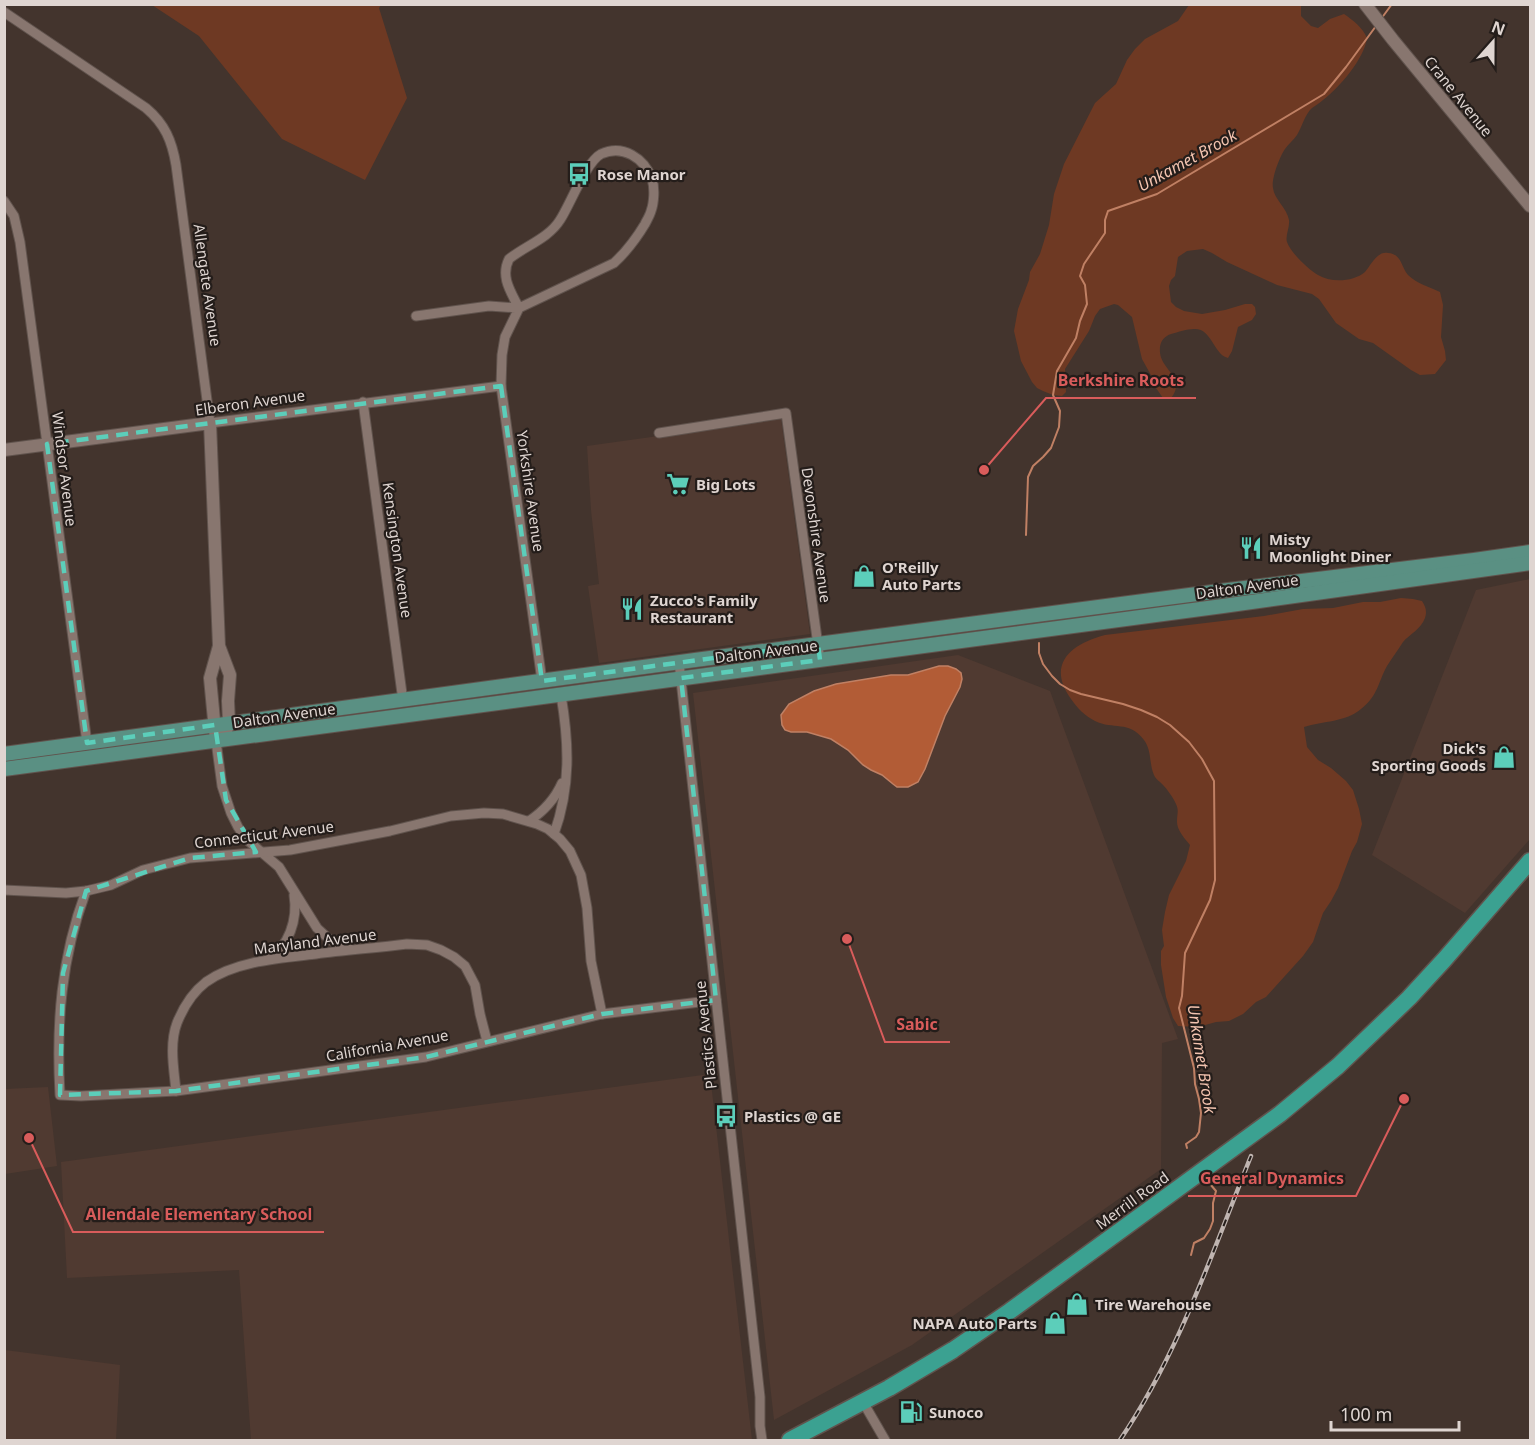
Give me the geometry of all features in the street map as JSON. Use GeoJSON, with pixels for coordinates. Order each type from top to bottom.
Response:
{"type":"FeatureCollection","features":[{"type":"Feature","properties":{"kind":"highway","name":"Merrill Road"},"geometry":{"type":"LineString","coordinates":[[790,1440],[932,1363],[981,1331],[1299,1099],[1355,1050],[1408,998],[1530,861]]}},
{"type":"Feature","properties":{"kind":"main road","name":"Dalton Avenue"},"geometry":{"type":"LineString","coordinates":[[1497,563],[1530,552]]}},
{"type":"Feature","properties":{"kind":"main road","name":"Dalton Avenue"},"geometry":{"type":"LineString","coordinates":[[4,769],[820,660],[1473,566],[1530,563]]}},
{"type":"Feature","properties":{"kind":"main road","name":"Dalton Avenue"},"geometry":{"type":"LineString","coordinates":[[4,754],[1231,590],[1473,566]]}},
{"type":"Feature","properties":{"kind":"street","name":"Crane Avenue"},"geometry":{"type":"LineString","coordinates":[[1369,9],[1530,206]]}},
{"type":"Feature","properties":{"kind":"street","name":"Allengate Avenue"},"geometry":{"type":"LineString","coordinates":[[4,12],[146,108],[160,122],[171,141],[210,423],[219,646],[210,678],[222,724]]}},
{"type":"Feature","properties":{"kind":"street"},"geometry":{"type":"LineString","coordinates":[[416,316],[489,306],[519,308],[614,263],[636,240],[651,212],[652,181],[644,166],[631,153],[614,151],[599,155],[582,178],[559,222],[550,232],[509,259],[506,266],[506,281],[519,308]]}},
{"type":"Feature","properties":{"kind":"street","name":"Windsor Avenue"},"geometry":{"type":"LineString","coordinates":[[4,201],[14,216],[20,242],[87,742]]}},
{"type":"Feature","properties":{"kind":"street","name":"Yorkshire Avenue"},"geometry":{"type":"LineString","coordinates":[[519,308],[505,337],[501,386],[542,681]]}},
{"type":"Feature","properties":{"kind":"street","name":"Elberon Avenue"},"geometry":{"type":"LineString","coordinates":[[4,450],[501,386]]}},
{"type":"Feature","properties":{"kind":"street","name":"Kensington Avenue"},"geometry":{"type":"LineString","coordinates":[[363,402],[403,701]]}},
{"type":"Feature","properties":{"kind":"street","name":"Devonshire Avenue"},"geometry":{"type":"LineString","coordinates":[[659,433],[786,413],[820,660]]}},
{"type":"Feature","properties":{"kind":"street","name":"Allengate Avenue"},"geometry":{"type":"LineString","coordinates":[[216,741],[228,701],[230,675],[219,646]]}},
{"type":"Feature","properties":{"kind":"street","name":"Plastics Avenue"},"geometry":{"type":"LineString","coordinates":[[679,662],[762,1440]]}},
{"type":"Feature","properties":{"kind":"street"},"geometry":{"type":"LineString","coordinates":[[561,695],[566,724],[568,766],[559,820],[554,834],[570,850],[581,875],[587,908],[591,961],[602,1014]]}},
{"type":"Feature","properties":{"kind":"street"},"geometry":{"type":"LineString","coordinates":[[216,741],[222,786],[231,813],[246,839],[279,867],[317,928],[330,940],[352,950]]}},
{"type":"Feature","properties":{"kind":"street"},"geometry":{"type":"LineString","coordinates":[[529,821],[539,814],[558,792],[567,772]]}},
{"type":"Feature","properties":{"kind":"street","name":"Connecticut Avenue"},"geometry":{"type":"LineString","coordinates":[[4,890],[66,893],[86,891],[111,885],[143,870],[190,858],[290,850],[342,841],[451,816],[503,814],[529,821],[554,834]]}},
{"type":"Feature","properties":{"kind":"street"},"geometry":{"type":"LineString","coordinates":[[263,961],[277,953],[290,930],[295,905],[293,889]]}},
{"type":"Feature","properties":{"kind":"street","name":"California Avenue"},"geometry":{"type":"LineString","coordinates":[[86,891],[78,911],[63,973],[59,1015],[60,1095],[176,1091],[426,1057],[602,1014],[716,1000]]}},
{"type":"Feature","properties":{"kind":"street","name":"Maryland Avenue"},"geometry":{"type":"LineString","coordinates":[[176,1091],[174,1037],[185,1007],[195,993],[206,982],[226,971],[280,958],[427,945],[454,957],[465,966],[475,985],[487,1041]]}},
{"type":"Feature","properties":{"kind":"street"},"geometry":{"type":"LineString","coordinates":[[863,1402],[885,1440]]}},
{"type":"Feature","properties":{"kind":"highlighted area"},"geometry":{"type":"Polygon","coordinates":[[[501,386],[542,681],[818,644],[820,660],[681,678],[716,1000],[602,1014],[426,1057],[176,1091],[60,1095],[63,973],[86,891],[190,858],[256,852],[226,800],[215,725],[87,743],[47,444],[501,386]]]}},
{"type":"Feature","properties":{"kind":"shaded area"},"geometry":{"type":"Polygon","coordinates":[[[152,5],[381,5],[379,8],[407,98],[365,180],[282,139],[199,36],[152,5]]]}},
{"type":"Feature","properties":{"kind":"shaded area"},"geometry":{"type":"Polygon","coordinates":[[[1189,5],[1301,5],[1301,16],[1311,26],[1318,28],[1330,19],[1344,14],[1363,31],[1367,38],[1361,55],[1344,80],[1307,114],[1297,135],[1286,147],[1281,157],[1273,188],[1289,220],[1287,240],[1289,246],[1300,260],[1318,275],[1335,280],[1354,278],[1365,272],[1377,256],[1388,253],[1399,258],[1412,278],[1440,292],[1443,305],[1441,337],[1446,360],[1435,374],[1420,375],[1373,343],[1359,339],[1336,323],[1319,299],[1312,294],[1277,285],[1203,249],[1187,251],[1178,257],[1175,276],[1169,286],[1171,302],[1184,311],[1202,314],[1252,304],[1256,314],[1252,320],[1238,327],[1228,358],[1219,352],[1209,337],[1200,330],[1188,330],[1167,336],[1161,342],[1160,353],[1175,380],[1176,387],[1171,398],[1163,398],[1142,359],[1132,317],[1114,304],[1100,309],[1065,369],[1066,392],[1062,396],[1043,391],[1032,382],[1021,361],[1014,331],[1018,309],[1030,272],[1040,254],[1049,225],[1054,194],[1064,164],[1095,103],[1116,84],[1135,49],[1145,39],[1178,21],[1189,5]]]}},
{"type":"Feature","properties":{"kind":"shaded area"},"geometry":{"type":"Polygon","coordinates":[[[781,419],[810,634],[599,663],[588,586],[599,584],[587,446],[781,419]]]}},
{"type":"Feature","properties":{"kind":"shaded area"},"geometry":{"type":"Polygon","coordinates":[[[1530,579],[1530,839],[1465,913],[1372,855],[1476,590],[1530,579]]]}},
{"type":"Feature","properties":{"kind":"shaded area"},"geometry":{"type":"Polygon","coordinates":[[[1401,598],[1422,601],[1426,610],[1425,618],[1403,642],[1387,666],[1371,699],[1361,709],[1348,716],[1304,727],[1307,747],[1318,760],[1331,768],[1353,790],[1362,824],[1338,888],[1323,913],[1313,942],[1266,997],[1256,1002],[1243,1014],[1229,1021],[1198,1027],[1178,1026],[1166,997],[1161,965],[1161,951],[1164,946],[1162,930],[1169,895],[1186,861],[1190,845],[1178,828],[1178,809],[1174,800],[1154,775],[1144,740],[1133,730],[1102,724],[1079,709],[1064,687],[1061,676],[1066,657],[1082,644],[1105,635],[1401,598]]]}},
{"type":"Feature","properties":{"kind":"shaded area"},"geometry":{"type":"Polygon","coordinates":[[[958,655],[1050,691],[1178,1039],[1162,1043],[1161,1169],[912,1345],[774,1420],[693,693],[958,655]]]}},
{"type":"Feature","properties":{"kind":"shaded area"},"geometry":{"type":"Polygon","coordinates":[[[939,666],[948,666],[961,673],[960,687],[945,716],[925,769],[918,782],[908,787],[897,787],[882,775],[863,765],[848,750],[831,739],[807,732],[791,732],[785,730],[782,725],[781,715],[789,704],[814,691],[836,684],[891,675],[908,675],[939,666]]]}},
{"type":"Feature","properties":{"kind":"shaded area"},"geometry":{"type":"Polygon","coordinates":[[[710,1074],[752,1440],[251,1440],[239,1270],[67,1278],[61,1162],[710,1074]]]}},
{"type":"Feature","properties":{"kind":"shaded area"},"geometry":{"type":"Polygon","coordinates":[[[48,1087],[57,1166],[5,1174],[5,1089],[48,1087]]]}},
{"type":"Feature","properties":{"kind":"shaded area"},"geometry":{"type":"Polygon","coordinates":[[[5,1350],[120,1365],[116,1440],[5,1440],[5,1350]]]}},
{"type":"Feature","properties":{"kind":"waterway","name":"Unkamet Brook"},"geometry":{"type":"LineString","coordinates":[[1381,19],[1392,4]]}},
{"type":"Feature","properties":{"kind":"waterway","name":"Unkamet Brook"},"geometry":{"type":"LineString","coordinates":[[1026,535],[1028,477],[1033,466],[1051,448],[1059,427],[1060,411],[1053,395],[1057,371],[1076,338],[1087,304],[1085,285],[1080,276],[1084,264],[1105,233],[1108,211],[1157,194],[1324,94],[1376,26]]}},
{"type":"Feature","properties":{"kind":"waterway","name":"Unkamet Brook"},"geometry":{"type":"LineString","coordinates":[[1039,643],[1039,653],[1043,664],[1060,684],[1081,694],[1141,710],[1170,725],[1189,742],[1214,781],[1215,880],[1210,900],[1185,953],[1179,1008],[1194,1068],[1201,1113],[1199,1132],[1186,1144],[1187,1148]]}},
{"type":"Feature","properties":{"kind":"waterway","name":"Unkamet Brook"},"geometry":{"type":"LineString","coordinates":[[1191,1255],[1194,1243],[1204,1238],[1213,1221],[1216,1191],[1210,1184]]}},
{"type":"Feature","properties":{"kind":"railway"},"geometry":{"type":"LineString","coordinates":[[1120,1440],[1160,1373],[1177,1337],[1208,1266],[1251,1156]]}},
{"type":"Feature","properties":{"kind":"place","name":"Rose Manor"},"geometry":{"type":"Point","coordinates":[579,174]}},
{"type":"Feature","properties":{"kind":"place","name":"Berkshire Roots"},"geometry":{"type":"Point","coordinates":[984,470]}},
{"type":"Feature","properties":{"kind":"place","name":"Big Lots"},"geometry":{"type":"Point","coordinates":[678,484]}},
{"type":"Feature","properties":{"kind":"place","name":"Misty Moonlight Diner"},"geometry":{"type":"Point","coordinates":[1251,548]}},
{"type":"Feature","properties":{"kind":"place","name":"O'Reilly Auto Parts"},"geometry":{"type":"Point","coordinates":[864,576]}},
{"type":"Feature","properties":{"kind":"place","name":"Zucco's Family Restaurant"},"geometry":{"type":"Point","coordinates":[632,609]}},
{"type":"Feature","properties":{"kind":"place","name":"Dick's Sporting Goods"},"geometry":{"type":"Point","coordinates":[1504,757]}},
{"type":"Feature","properties":{"kind":"place","name":"Sabic"},"geometry":{"type":"Point","coordinates":[847,939]}},
{"type":"Feature","properties":{"kind":"place","name":"General Dynamics"},"geometry":{"type":"Point","coordinates":[1404,1099]}},
{"type":"Feature","properties":{"kind":"place","name":"Plastics @ GE"},"geometry":{"type":"Point","coordinates":[726,1116]}},
{"type":"Feature","properties":{"kind":"place","name":"Allendale Elementary School"},"geometry":{"type":"Point","coordinates":[29,1138]}},
{"type":"Feature","properties":{"kind":"place","name":"Tire Warehouse"},"geometry":{"type":"Point","coordinates":[1077,1304]}},
{"type":"Feature","properties":{"kind":"place","name":"NAPA Auto Parts"},"geometry":{"type":"Point","coordinates":[1055,1323]}},
{"type":"Feature","properties":{"kind":"place","name":"Sunoco"},"geometry":{"type":"Point","coordinates":[911,1412]}}]}
